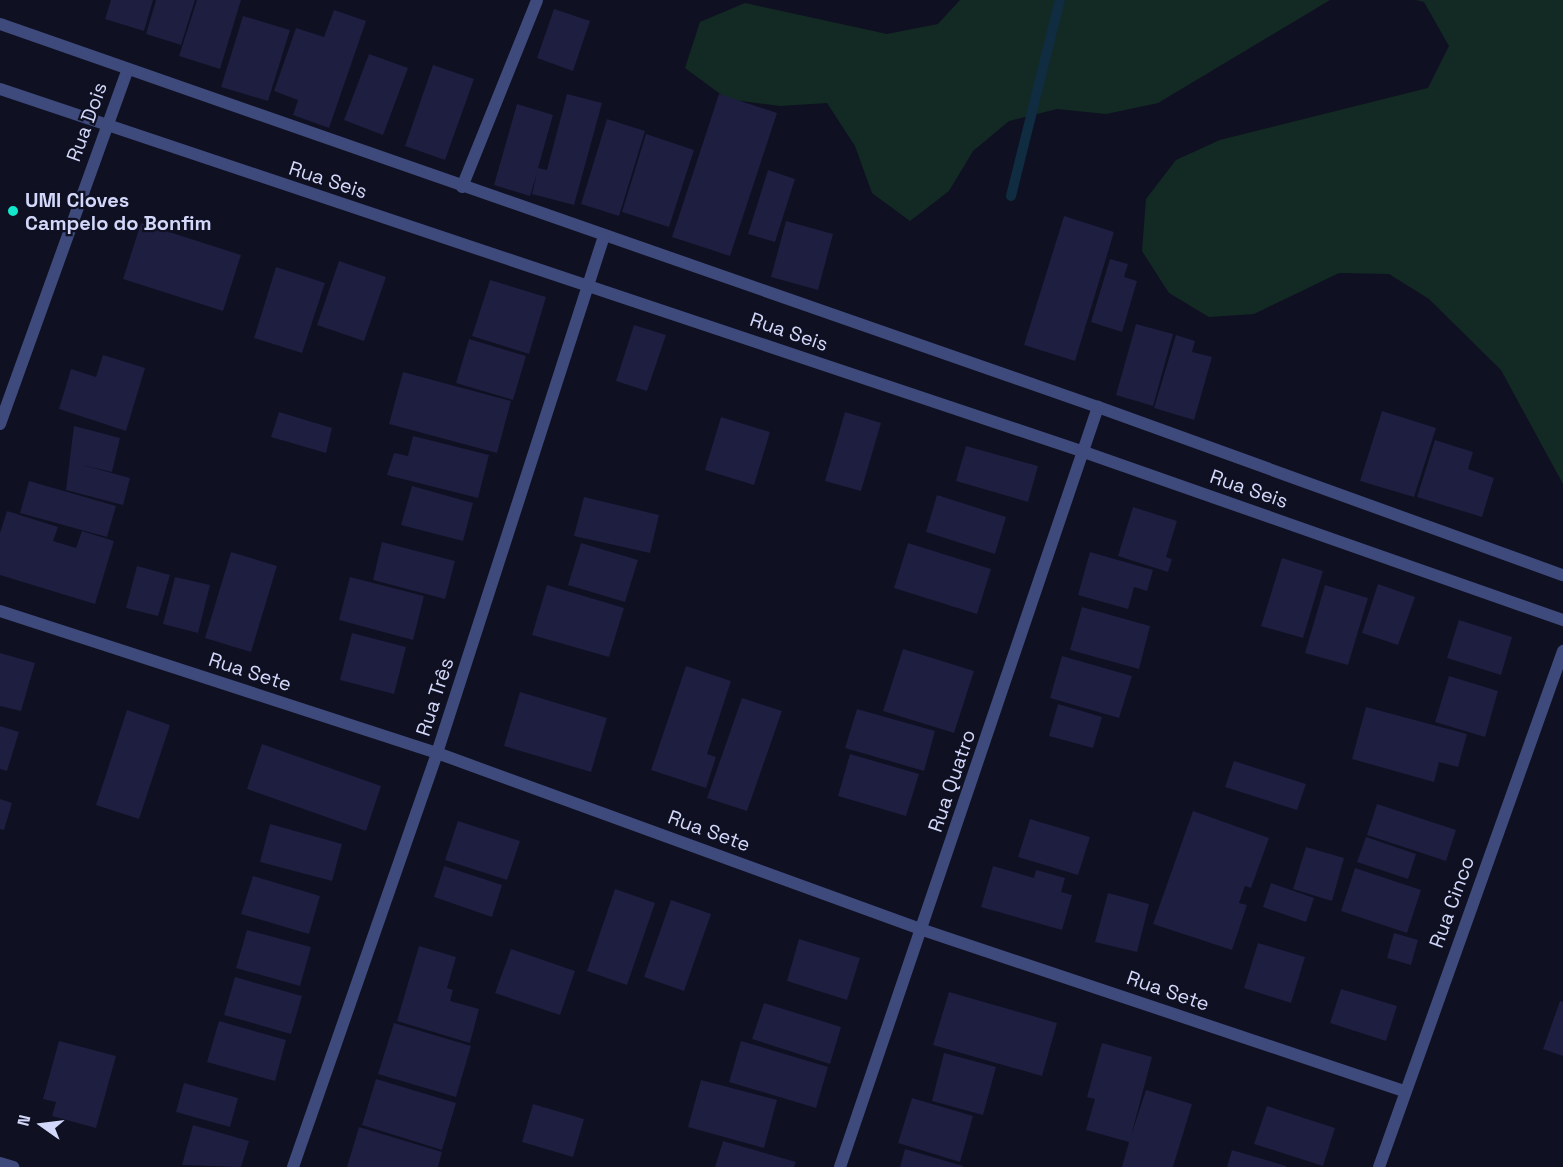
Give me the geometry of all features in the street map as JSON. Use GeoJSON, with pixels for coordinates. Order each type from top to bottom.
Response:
{"type":"FeatureCollection","features":[{"type":"Feature","properties":{"kind":"street"},"geometry":{"type":"LineString","coordinates":[[462,187],[537,0]]}},
{"type":"Feature","properties":{"kind":"street"},"geometry":{"type":"LineString","coordinates":[[0,24],[127,71],[1098,406],[1563,575]]}},
{"type":"Feature","properties":{"kind":"street","name":"Rua Dois"},"geometry":{"type":"LineString","coordinates":[[0,424],[127,71]]}},
{"type":"Feature","properties":{"kind":"street","name":"Rua Seis"},"geometry":{"type":"LineString","coordinates":[[0,89],[105,127],[590,286],[1084,452],[1563,620]]}},
{"type":"Feature","properties":{"kind":"street","name":"Rua Três"},"geometry":{"type":"LineString","coordinates":[[293,1167],[437,753],[590,286],[604,236]]}},
{"type":"Feature","properties":{"kind":"street","name":"Rua Quatro"},"geometry":{"type":"LineString","coordinates":[[840,1167],[923,930],[1098,406]]}},
{"type":"Feature","properties":{"kind":"street","name":"Rua Sete"},"geometry":{"type":"LineString","coordinates":[[0,611],[437,753],[923,930],[1404,1091]]}},
{"type":"Feature","properties":{"kind":"street","name":"Rua Cinco"},"geometry":{"type":"LineString","coordinates":[[1379,1167],[1404,1091],[1563,651]]}},
{"type":"Feature","properties":{"kind":"street"},"geometry":{"type":"LineString","coordinates":[[0,1163],[13,1167]]}},
{"type":"Feature","properties":{"kind":"green space"},"geometry":{"type":"Polygon","coordinates":[[[960,0],[1330,0],[1158,103],[1106,114],[1057,109],[1009,121],[973,151],[949,191],[910,221],[872,193],[855,146],[827,103],[780,106],[727,99],[685,68],[700,22],[745,3],[887,34],[938,24],[960,0]]]}},
{"type":"Feature","properties":{"kind":"green space"},"geometry":{"type":"Polygon","coordinates":[[[1416,0],[1563,0],[1563,484],[1501,370],[1429,299],[1389,274],[1339,273],[1254,314],[1209,317],[1169,293],[1142,251],[1146,199],[1176,160],[1220,140],[1428,88],[1449,46],[1424,2],[1416,0]]]}},
{"type":"Feature","properties":{"kind":"building"},"geometry":{"type":"Polygon","coordinates":[[[111,0],[153,0],[144,31],[105,19],[111,0]]]}},
{"type":"Feature","properties":{"kind":"building"},"geometry":{"type":"Polygon","coordinates":[[[156,0],[195,0],[181,45],[146,34],[156,0]]]}},
{"type":"Feature","properties":{"kind":"building"},"geometry":{"type":"Polygon","coordinates":[[[197,0],[241,0],[220,69],[179,56],[197,0]]]}},
{"type":"Feature","properties":{"kind":"building"},"geometry":{"type":"Polygon","coordinates":[[[554,9],[590,21],[573,71],[537,58],[554,9]]]}},
{"type":"Feature","properties":{"kind":"building"},"geometry":{"type":"Polygon","coordinates":[[[334,10],[366,21],[329,128],[293,115],[298,100],[274,91],[296,28],[324,37],[334,10]]]}},
{"type":"Feature","properties":{"kind":"building"},"geometry":{"type":"Polygon","coordinates":[[[243,16],[290,30],[268,101],[221,87],[243,16]]]}},
{"type":"Feature","properties":{"kind":"building"},"geometry":{"type":"Polygon","coordinates":[[[369,54],[408,68],[383,135],[344,120],[369,54]]]}},
{"type":"Feature","properties":{"kind":"building"},"geometry":{"type":"Polygon","coordinates":[[[433,65],[474,79],[445,160],[405,146],[433,65]]]}},
{"type":"Feature","properties":{"kind":"building"},"geometry":{"type":"Polygon","coordinates":[[[567,94],[602,103],[574,205],[532,194],[537,173],[530,196],[494,185],[517,104],[553,115],[538,168],[547,170],[567,94]]]}},
{"type":"Feature","properties":{"kind":"building"},"geometry":{"type":"Polygon","coordinates":[[[719,94],[777,113],[730,256],[672,237],[719,94]]]}},
{"type":"Feature","properties":{"kind":"building"},"geometry":{"type":"Polygon","coordinates":[[[607,119],[645,131],[619,216],[581,204],[607,119]]]}},
{"type":"Feature","properties":{"kind":"building"},"geometry":{"type":"Polygon","coordinates":[[[646,134],[694,150],[669,227],[622,212],[646,134]]]}},
{"type":"Feature","properties":{"kind":"building"},"geometry":{"type":"Polygon","coordinates":[[[768,170],[795,179],[775,242],[748,234],[768,170]]]}},
{"type":"Feature","properties":{"kind":"building"},"geometry":{"type":"Polygon","coordinates":[[[1064,216],[1114,232],[1075,361],[1024,345],[1064,216]]]}},
{"type":"Feature","properties":{"kind":"building"},"geometry":{"type":"Polygon","coordinates":[[[786,221],[833,234],[818,290],[771,277],[786,221]]]}},
{"type":"Feature","properties":{"kind":"building"},"geometry":{"type":"Polygon","coordinates":[[[141,223],[241,255],[223,311],[123,279],[141,223]]]}},
{"type":"Feature","properties":{"kind":"building"},"geometry":{"type":"Polygon","coordinates":[[[1110,259],[1128,264],[1124,277],[1137,281],[1122,332],[1091,322],[1110,259]]]}},
{"type":"Feature","properties":{"kind":"building"},"geometry":{"type":"Polygon","coordinates":[[[339,261],[386,277],[364,341],[317,325],[339,261]]]}},
{"type":"Feature","properties":{"kind":"building"},"geometry":{"type":"Polygon","coordinates":[[[276,267],[325,283],[302,353],[254,338],[276,267]]]}},
{"type":"Feature","properties":{"kind":"building"},"geometry":{"type":"Polygon","coordinates":[[[490,280],[546,297],[529,354],[472,336],[490,280]]]}},
{"type":"Feature","properties":{"kind":"building"},"geometry":{"type":"Polygon","coordinates":[[[1136,324],[1173,334],[1153,406],[1116,395],[1136,324]]]}},
{"type":"Feature","properties":{"kind":"building"},"geometry":{"type":"Polygon","coordinates":[[[634,325],[666,335],[647,391],[616,381],[634,325]]]}},
{"type":"Feature","properties":{"kind":"building"},"geometry":{"type":"Polygon","coordinates":[[[1176,335],[1195,341],[1192,352],[1212,357],[1194,420],[1154,408],[1176,335]]]}},
{"type":"Feature","properties":{"kind":"building"},"geometry":{"type":"Polygon","coordinates":[[[469,339],[526,356],[513,400],[456,383],[469,339]]]}},
{"type":"Feature","properties":{"kind":"building"},"geometry":{"type":"Polygon","coordinates":[[[103,355],[145,368],[126,431],[59,409],[71,369],[96,377],[103,355]]]}},
{"type":"Feature","properties":{"kind":"building"},"geometry":{"type":"Polygon","coordinates":[[[403,372],[511,401],[497,453],[389,424],[403,372]]]}},
{"type":"Feature","properties":{"kind":"building"},"geometry":{"type":"Polygon","coordinates":[[[1382,411],[1436,428],[1414,497],[1360,481],[1382,411]]]}},
{"type":"Feature","properties":{"kind":"building"},"geometry":{"type":"Polygon","coordinates":[[[279,412],[332,428],[326,453],[271,437],[279,412]]]}},
{"type":"Feature","properties":{"kind":"building"},"geometry":{"type":"Polygon","coordinates":[[[845,412],[881,423],[861,491],[825,481],[845,412]]]}},
{"type":"Feature","properties":{"kind":"building"},"geometry":{"type":"Polygon","coordinates":[[[721,417],[770,432],[754,485],[705,470],[721,417]]]}},
{"type":"Feature","properties":{"kind":"building"},"geometry":{"type":"Polygon","coordinates":[[[74,426],[120,438],[112,472],[82,465],[130,478],[123,505],[66,490],[74,426]]]}},
{"type":"Feature","properties":{"kind":"building"},"geometry":{"type":"Polygon","coordinates":[[[413,436],[489,455],[478,498],[387,475],[394,453],[408,456],[413,436]]]}},
{"type":"Feature","properties":{"kind":"building"},"geometry":{"type":"Polygon","coordinates":[[[1435,440],[1473,452],[1468,469],[1494,478],[1482,517],[1417,497],[1435,440]]]}},
{"type":"Feature","properties":{"kind":"building"},"geometry":{"type":"Polygon","coordinates":[[[966,446],[1038,466],[1028,502],[956,481],[966,446]]]}},
{"type":"Feature","properties":{"kind":"building"},"geometry":{"type":"Polygon","coordinates":[[[29,481],[116,506],[107,537],[20,513],[29,481]]]}},
{"type":"Feature","properties":{"kind":"building"},"geometry":{"type":"Polygon","coordinates":[[[412,486],[473,503],[463,541],[401,525],[412,486]]]}},
{"type":"Feature","properties":{"kind":"building"},"geometry":{"type":"Polygon","coordinates":[[[937,495],[1006,517],[995,554],[926,532],[937,495]]]}},
{"type":"Feature","properties":{"kind":"building"},"geometry":{"type":"Polygon","coordinates":[[[584,497],[659,515],[650,553],[574,536],[584,497]]]}},
{"type":"Feature","properties":{"kind":"building"},"geometry":{"type":"Polygon","coordinates":[[[1133,507],[1177,521],[1166,557],[1172,559],[1168,572],[1118,556],[1133,507]]]}},
{"type":"Feature","properties":{"kind":"building"},"geometry":{"type":"Polygon","coordinates":[[[7,511],[58,527],[53,541],[76,548],[82,531],[114,541],[95,604],[0,575],[0,533],[7,511]]]}},
{"type":"Feature","properties":{"kind":"building"},"geometry":{"type":"Polygon","coordinates":[[[382,542],[455,561],[445,599],[373,580],[382,542]]]}},
{"type":"Feature","properties":{"kind":"building"},"geometry":{"type":"Polygon","coordinates":[[[581,543],[638,560],[625,602],[568,585],[581,543]]]}},
{"type":"Feature","properties":{"kind":"building"},"geometry":{"type":"Polygon","coordinates":[[[908,543],[991,569],[977,614],[894,588],[908,543]]]}},
{"type":"Feature","properties":{"kind":"building"},"geometry":{"type":"Polygon","coordinates":[[[231,552],[277,566],[251,652],[205,638],[231,552]]]}},
{"type":"Feature","properties":{"kind":"building"},"geometry":{"type":"Polygon","coordinates":[[[1090,552],[1153,570],[1147,591],[1134,587],[1128,609],[1078,595],[1090,552]]]}},
{"type":"Feature","properties":{"kind":"building"},"geometry":{"type":"Polygon","coordinates":[[[1282,558],[1323,571],[1303,638],[1261,626],[1282,558]]]}},
{"type":"Feature","properties":{"kind":"building"},"geometry":{"type":"Polygon","coordinates":[[[137,566],[170,575],[158,616],[126,608],[137,566]]]}},
{"type":"Feature","properties":{"kind":"building"},"geometry":{"type":"Polygon","coordinates":[[[175,577],[210,585],[198,633],[163,624],[175,577]]]}},
{"type":"Feature","properties":{"kind":"building"},"geometry":{"type":"Polygon","coordinates":[[[350,577],[424,596],[413,640],[339,620],[350,577]]]}},
{"type":"Feature","properties":{"kind":"building"},"geometry":{"type":"Polygon","coordinates":[[[1378,584],[1415,597],[1398,645],[1362,633],[1378,584]]]}},
{"type":"Feature","properties":{"kind":"building"},"geometry":{"type":"Polygon","coordinates":[[[547,585],[624,608],[609,657],[532,635],[547,585]]]}},
{"type":"Feature","properties":{"kind":"building"},"geometry":{"type":"Polygon","coordinates":[[[1325,585],[1368,598],[1348,665],[1305,653],[1325,585]]]}},
{"type":"Feature","properties":{"kind":"building"},"geometry":{"type":"Polygon","coordinates":[[[1082,607],[1150,626],[1139,669],[1070,650],[1082,607]]]}},
{"type":"Feature","properties":{"kind":"building"},"geometry":{"type":"Polygon","coordinates":[[[1459,620],[1512,637],[1501,675],[1447,658],[1459,620]]]}},
{"type":"Feature","properties":{"kind":"building"},"geometry":{"type":"Polygon","coordinates":[[[352,633],[406,647],[394,694],[340,680],[352,633]]]}},
{"type":"Feature","properties":{"kind":"building"},"geometry":{"type":"Polygon","coordinates":[[[903,649],[974,671],[954,733],[883,711],[903,649]]]}},
{"type":"Feature","properties":{"kind":"building"},"geometry":{"type":"Polygon","coordinates":[[[0,653],[35,663],[21,711],[0,706],[0,653]]]}},
{"type":"Feature","properties":{"kind":"building"},"geometry":{"type":"Polygon","coordinates":[[[1062,656],[1132,676],[1119,718],[1050,698],[1062,656]]]}},
{"type":"Feature","properties":{"kind":"building"},"geometry":{"type":"Polygon","coordinates":[[[686,666],[731,681],[707,754],[716,757],[706,788],[651,770],[686,666]]]}},
{"type":"Feature","properties":{"kind":"building"},"geometry":{"type":"Polygon","coordinates":[[[1449,676],[1498,691],[1485,737],[1435,722],[1449,676]]]}},
{"type":"Feature","properties":{"kind":"building"},"geometry":{"type":"Polygon","coordinates":[[[520,692],[607,718],[591,772],[504,746],[520,692]]]}},
{"type":"Feature","properties":{"kind":"building"},"geometry":{"type":"Polygon","coordinates":[[[742,698],[782,711],[747,811],[707,798],[742,698]]]}},
{"type":"Feature","properties":{"kind":"building"},"geometry":{"type":"Polygon","coordinates":[[[1058,704],[1102,717],[1093,748],[1049,736],[1058,704]]]}},
{"type":"Feature","properties":{"kind":"building"},"geometry":{"type":"Polygon","coordinates":[[[1366,707],[1467,734],[1458,767],[1439,762],[1434,782],[1352,759],[1366,707]]]}},
{"type":"Feature","properties":{"kind":"building"},"geometry":{"type":"Polygon","coordinates":[[[857,709],[935,731],[924,771],[845,748],[857,709]]]}},
{"type":"Feature","properties":{"kind":"building"},"geometry":{"type":"Polygon","coordinates":[[[127,710],[170,725],[139,819],[96,805],[127,710]]]}},
{"type":"Feature","properties":{"kind":"building"},"geometry":{"type":"Polygon","coordinates":[[[0,726],[19,732],[7,771],[0,769],[0,726]]]}},
{"type":"Feature","properties":{"kind":"building"},"geometry":{"type":"Polygon","coordinates":[[[262,744],[381,786],[366,831],[247,789],[262,744]]]}},
{"type":"Feature","properties":{"kind":"building"},"geometry":{"type":"Polygon","coordinates":[[[850,754],[919,774],[906,816],[838,796],[850,754]]]}},
{"type":"Feature","properties":{"kind":"building"},"geometry":{"type":"Polygon","coordinates":[[[1234,761],[1306,784],[1297,810],[1225,787],[1234,761]]]}},
{"type":"Feature","properties":{"kind":"building"},"geometry":{"type":"Polygon","coordinates":[[[0,799],[12,803],[4,830],[0,829],[0,799]]]}},
{"type":"Feature","properties":{"kind":"building"},"geometry":{"type":"Polygon","coordinates":[[[1377,804],[1456,830],[1446,861],[1367,835],[1377,804]]]}},
{"type":"Feature","properties":{"kind":"building"},"geometry":{"type":"Polygon","coordinates":[[[1193,811],[1269,838],[1251,888],[1245,886],[1239,903],[1247,905],[1232,950],[1153,924],[1193,811]]]}},
{"type":"Feature","properties":{"kind":"building"},"geometry":{"type":"Polygon","coordinates":[[[1030,819],[1090,837],[1078,875],[1018,857],[1030,819]]]}},
{"type":"Feature","properties":{"kind":"building"},"geometry":{"type":"Polygon","coordinates":[[[458,821],[520,841],[507,880],[445,860],[458,821]]]}},
{"type":"Feature","properties":{"kind":"building"},"geometry":{"type":"Polygon","coordinates":[[[270,824],[342,844],[332,881],[260,862],[270,824]]]}},
{"type":"Feature","properties":{"kind":"building"},"geometry":{"type":"Polygon","coordinates":[[[1366,837],[1416,854],[1408,879],[1357,862],[1366,837]]]}},
{"type":"Feature","properties":{"kind":"building"},"geometry":{"type":"Polygon","coordinates":[[[1306,847],[1344,858],[1332,901],[1293,889],[1306,847]]]}},
{"type":"Feature","properties":{"kind":"building"},"geometry":{"type":"Polygon","coordinates":[[[444,866],[502,885],[492,917],[434,897],[444,866]]]}},
{"type":"Feature","properties":{"kind":"building"},"geometry":{"type":"Polygon","coordinates":[[[993,866],[1034,878],[1036,870],[1065,878],[1061,892],[1072,895],[1062,930],[981,907],[993,866]]]}},
{"type":"Feature","properties":{"kind":"building"},"geometry":{"type":"Polygon","coordinates":[[[1355,868],[1421,890],[1407,933],[1341,911],[1355,868]]]}},
{"type":"Feature","properties":{"kind":"building"},"geometry":{"type":"Polygon","coordinates":[[[253,876],[320,896],[309,934],[241,914],[253,876]]]}},
{"type":"Feature","properties":{"kind":"building"},"geometry":{"type":"Polygon","coordinates":[[[1271,883],[1314,898],[1306,922],[1263,907],[1271,883]]]}},
{"type":"Feature","properties":{"kind":"building"},"geometry":{"type":"Polygon","coordinates":[[[615,889],[655,903],[627,985],[587,971],[615,889]]]}},
{"type":"Feature","properties":{"kind":"building"},"geometry":{"type":"Polygon","coordinates":[[[1108,893],[1149,904],[1137,952],[1095,942],[1108,893]]]}},
{"type":"Feature","properties":{"kind":"building"},"geometry":{"type":"Polygon","coordinates":[[[671,900],[711,914],[684,991],[644,977],[671,900]]]}},
{"type":"Feature","properties":{"kind":"building"},"geometry":{"type":"Polygon","coordinates":[[[247,930],[311,947],[300,986],[236,968],[247,930]]]}},
{"type":"Feature","properties":{"kind":"building"},"geometry":{"type":"Polygon","coordinates":[[[1394,933],[1418,940],[1411,965],[1387,958],[1394,933]]]}},
{"type":"Feature","properties":{"kind":"building"},"geometry":{"type":"Polygon","coordinates":[[[799,939],[860,958],[847,1000],[787,981],[799,939]]]}},
{"type":"Feature","properties":{"kind":"building"},"geometry":{"type":"Polygon","coordinates":[[[1258,943],[1305,957],[1291,1003],[1244,988],[1258,943]]]}},
{"type":"Feature","properties":{"kind":"building"},"geometry":{"type":"Polygon","coordinates":[[[419,946],[456,957],[447,988],[453,990],[450,1001],[479,1009],[470,1043],[397,1021],[419,946]]]}},
{"type":"Feature","properties":{"kind":"building"},"geometry":{"type":"Polygon","coordinates":[[[511,949],[575,971],[560,1015],[495,993],[511,949]]]}},
{"type":"Feature","properties":{"kind":"building"},"geometry":{"type":"Polygon","coordinates":[[[235,977],[302,996],[291,1034],[224,1015],[235,977]]]}},
{"type":"Feature","properties":{"kind":"building"},"geometry":{"type":"Polygon","coordinates":[[[1341,989],[1397,1006],[1386,1041],[1330,1023],[1341,989]]]}},
{"type":"Feature","properties":{"kind":"building"},"geometry":{"type":"Polygon","coordinates":[[[949,992],[1057,1023],[1042,1076],[933,1045],[949,992]]]}},
{"type":"Feature","properties":{"kind":"building"},"geometry":{"type":"Polygon","coordinates":[[[1560,1001],[1563,1002],[1563,1056],[1543,1049],[1560,1001]]]}},
{"type":"Feature","properties":{"kind":"building"},"geometry":{"type":"Polygon","coordinates":[[[764,1003],[841,1027],[830,1064],[752,1039],[764,1003]]]}},
{"type":"Feature","properties":{"kind":"building"},"geometry":{"type":"Polygon","coordinates":[[[219,1021],[286,1040],[275,1081],[207,1062],[219,1021]]]}},
{"type":"Feature","properties":{"kind":"building"},"geometry":{"type":"Polygon","coordinates":[[[394,1023],[471,1046],[456,1097],[378,1074],[394,1023]]]}},
{"type":"Feature","properties":{"kind":"building"},"geometry":{"type":"Polygon","coordinates":[[[59,1041],[116,1056],[96,1128],[52,1116],[56,1102],[43,1099],[59,1041]]]}},
{"type":"Feature","properties":{"kind":"building"},"geometry":{"type":"Polygon","coordinates":[[[741,1041],[828,1067],[816,1108],[729,1082],[741,1041]]]}},
{"type":"Feature","properties":{"kind":"building"},"geometry":{"type":"Polygon","coordinates":[[[1102,1043],[1152,1057],[1131,1136],[1146,1090],[1192,1104],[1173,1167],[1122,1167],[1129,1142],[1086,1130],[1095,1099],[1087,1097],[1102,1043]]]}},
{"type":"Feature","properties":{"kind":"building"},"geometry":{"type":"Polygon","coordinates":[[[944,1053],[996,1067],[983,1115],[932,1101],[944,1053]]]}},
{"type":"Feature","properties":{"kind":"building"},"geometry":{"type":"Polygon","coordinates":[[[376,1079],[456,1103],[442,1150],[362,1125],[376,1079]]]}},
{"type":"Feature","properties":{"kind":"building"},"geometry":{"type":"Polygon","coordinates":[[[701,1080],[777,1100],[764,1148],[688,1127],[701,1080]]]}},
{"type":"Feature","properties":{"kind":"building"},"geometry":{"type":"Polygon","coordinates":[[[184,1083],[238,1098],[230,1127],[176,1112],[184,1083]]]}},
{"type":"Feature","properties":{"kind":"building"},"geometry":{"type":"Polygon","coordinates":[[[912,1098],[973,1116],[960,1162],[898,1143],[912,1098]]]}},
{"type":"Feature","properties":{"kind":"building"},"geometry":{"type":"Polygon","coordinates":[[[533,1104],[584,1119],[573,1157],[522,1142],[533,1104]]]}},
{"type":"Feature","properties":{"kind":"building"},"geometry":{"type":"Polygon","coordinates":[[[1267,1106],[1335,1128],[1323,1166],[1254,1144],[1267,1106]]]}},
{"type":"Feature","properties":{"kind":"building"},"geometry":{"type":"Polygon","coordinates":[[[193,1125],[249,1141],[241,1167],[182,1165],[193,1125]]]}},
{"type":"Feature","properties":{"kind":"building"},"geometry":{"type":"Polygon","coordinates":[[[359,1127],[442,1152],[438,1167],[347,1167],[359,1127]]]}},
{"type":"Feature","properties":{"kind":"building"},"geometry":{"type":"Polygon","coordinates":[[[723,1141],[796,1162],[794,1167],[715,1167],[723,1141]]]}},
{"type":"Feature","properties":{"kind":"building"},"geometry":{"type":"Polygon","coordinates":[[[905,1149],[963,1166],[963,1167],[900,1167],[905,1149]]]}},
{"type":"Feature","properties":{"kind":"building"},"geometry":{"type":"Polygon","coordinates":[[[1232,1150],[1286,1166],[1286,1167],[1227,1167],[1232,1150]]]}},
{"type":"Feature","properties":{"kind":"waterway"},"geometry":{"type":"LineString","coordinates":[[1011,196],[1060,0]]}},
{"type":"Feature","properties":{"kind":"place","name":"UMI Cloves Campelo do Bonfim"},"geometry":{"type":"Point","coordinates":[13,211]}}]}
